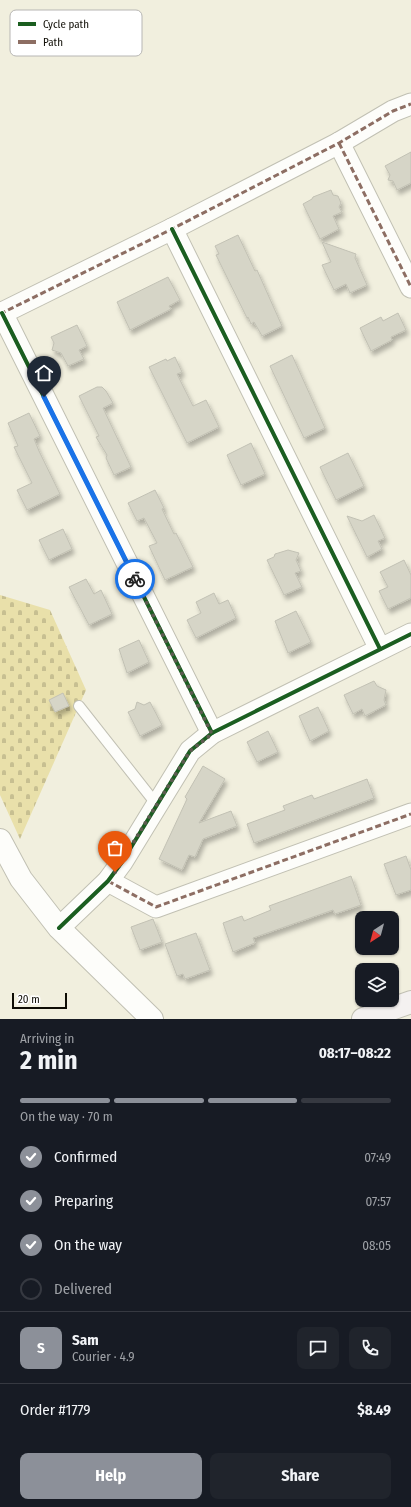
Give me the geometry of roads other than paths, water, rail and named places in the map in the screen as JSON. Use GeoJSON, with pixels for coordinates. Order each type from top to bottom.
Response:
{"type":"FeatureCollection","features":[{"type":"Feature","properties":{"kind":"main road"},"geometry":{"type":"LineString","coordinates":[[363,1019],[411,1002]]}},
{"type":"Feature","properties":{"kind":"street"},"geometry":{"type":"LineString","coordinates":[[212,734],[1,313],[172,229],[339,143],[393,111],[411,104]]}},
{"type":"Feature","properties":{"kind":"street"},"geometry":{"type":"LineString","coordinates":[[339,143],[411,287]]}},
{"type":"Feature","properties":{"kind":"street"},"geometry":{"type":"LineString","coordinates":[[172,229],[380,649]]}},
{"type":"Feature","properties":{"kind":"street"},"geometry":{"type":"LineString","coordinates":[[59,928],[108,881],[122,862],[190,751],[212,734],[411,634]]}},
{"type":"Feature","properties":{"kind":"street"},"geometry":{"type":"LineString","coordinates":[[108,881],[156,907],[411,814]]}},
{"type":"Feature","properties":{"kind":"street"},"geometry":{"type":"LineString","coordinates":[[0,840],[21,879],[59,928],[152,1019]]}},
{"type":"Feature","properties":{"kind":"lane"},"geometry":{"type":"LineString","coordinates":[[79,706],[157,804]]}}]}
